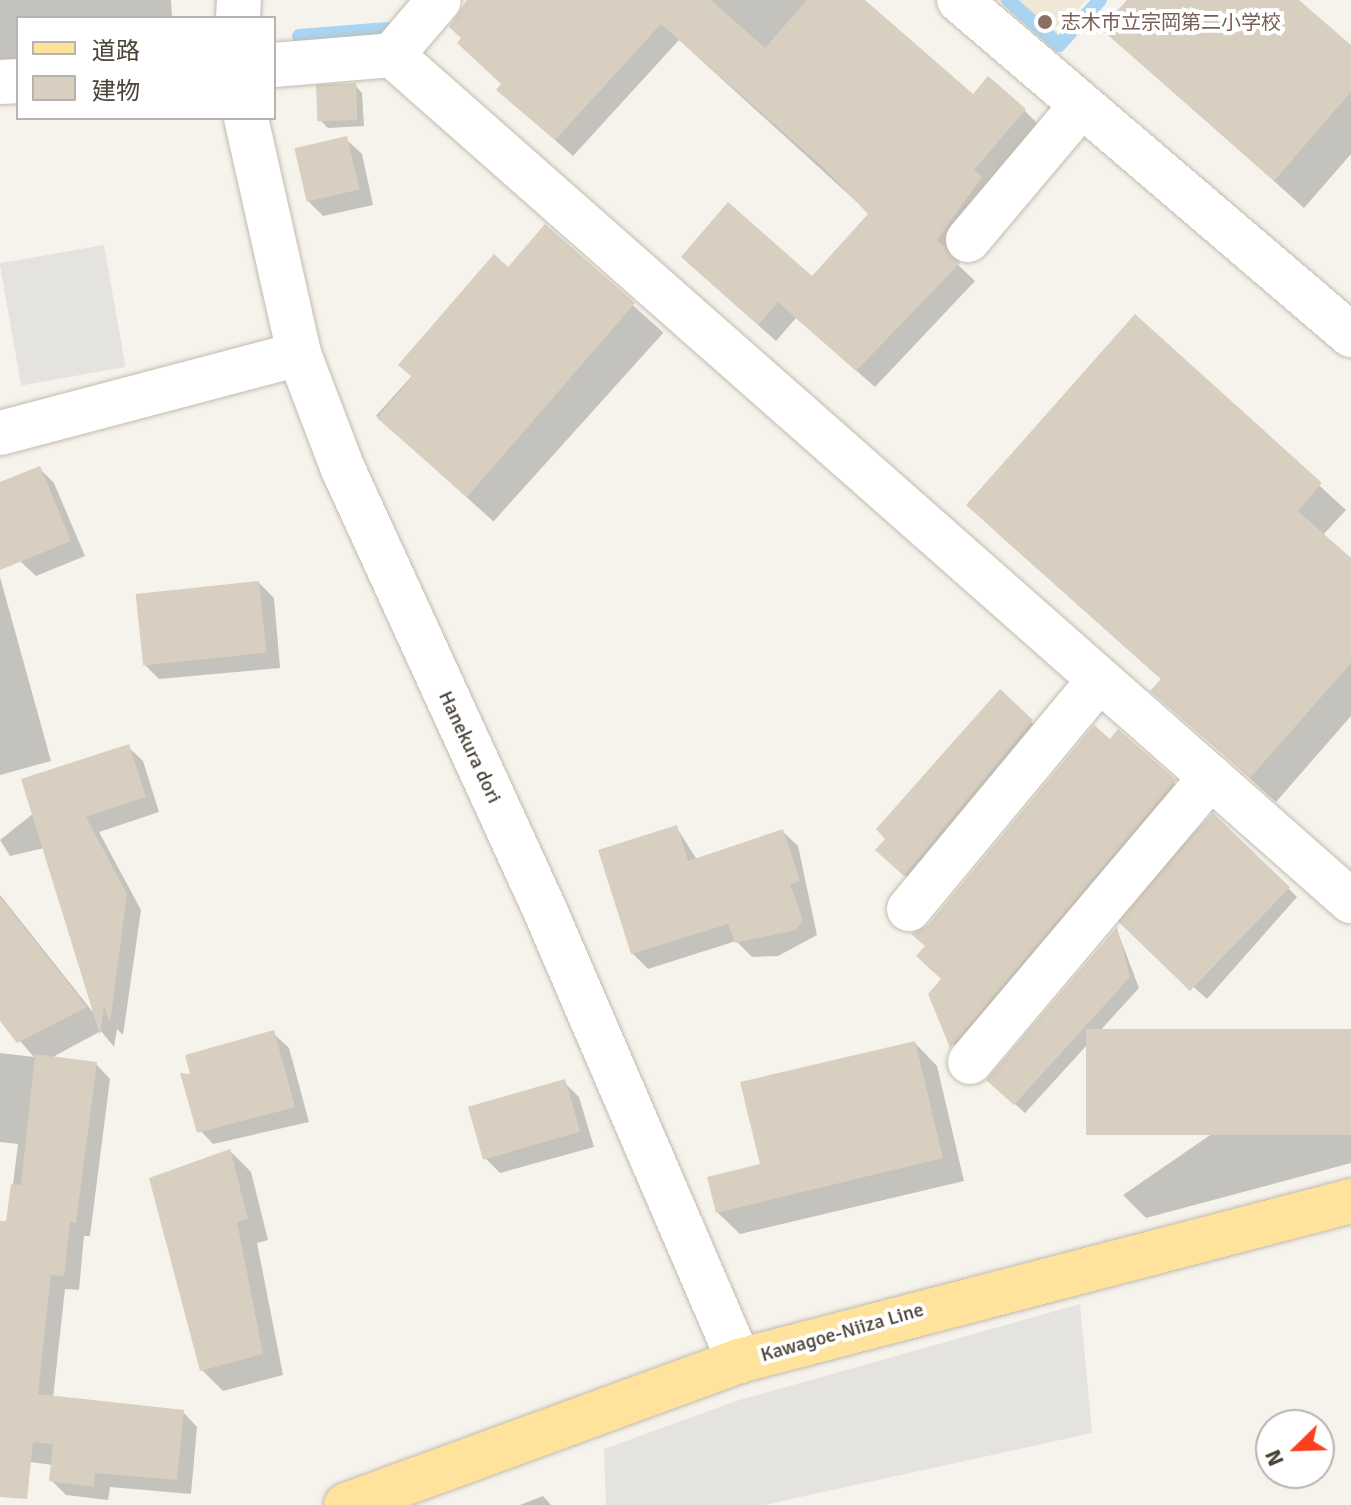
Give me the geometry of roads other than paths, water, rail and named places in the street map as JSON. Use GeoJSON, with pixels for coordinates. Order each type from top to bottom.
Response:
{"type":"FeatureCollection","features":[{"type":"Feature","properties":{"kind":"main road","name":"Kawagoe-Niiza Line"},"geometry":{"type":"LineString","coordinates":[[346,1505],[739,1361],[1169,1243],[1341,1208]]}},
{"type":"Feature","properties":{"kind":"street"},"geometry":{"type":"LineString","coordinates":[[276,65],[392,55],[439,0]]}},
{"type":"Feature","properties":{"kind":"street"},"geometry":{"type":"LineString","coordinates":[[959,0],[1351,335]]}},
{"type":"Feature","properties":{"kind":"street"},"geometry":{"type":"LineString","coordinates":[[392,55],[1351,901]]}},
{"type":"Feature","properties":{"kind":"street"},"geometry":{"type":"LineString","coordinates":[[968,240],[1081,106]]}},
{"type":"Feature","properties":{"kind":"street","name":"Hanekura dori"},"geometry":{"type":"LineString","coordinates":[[246,120],[299,354],[343,469],[739,1361]]}},
{"type":"Feature","properties":{"kind":"street"},"geometry":{"type":"LineString","coordinates":[[0,433],[299,354]]}},
{"type":"Feature","properties":{"kind":"street"},"geometry":{"type":"LineString","coordinates":[[909,909],[1099,680]]}},
{"type":"Feature","properties":{"kind":"street"},"geometry":{"type":"LineString","coordinates":[[970,1062],[1211,777]]}},
{"type":"Feature","properties":{"kind":"waterway"},"geometry":{"type":"LineString","coordinates":[[1008,0],[1059,45],[1100,0]]}},
{"type":"Feature","properties":{"kind":"waterway"},"geometry":{"type":"LineString","coordinates":[[299,36],[388,29]]}},
{"type":"Feature","properties":{"kind":"place","name":"志木市立宗岡第二小学校"},"geometry":{"type":"Point","coordinates":[1045,22]}}]}
